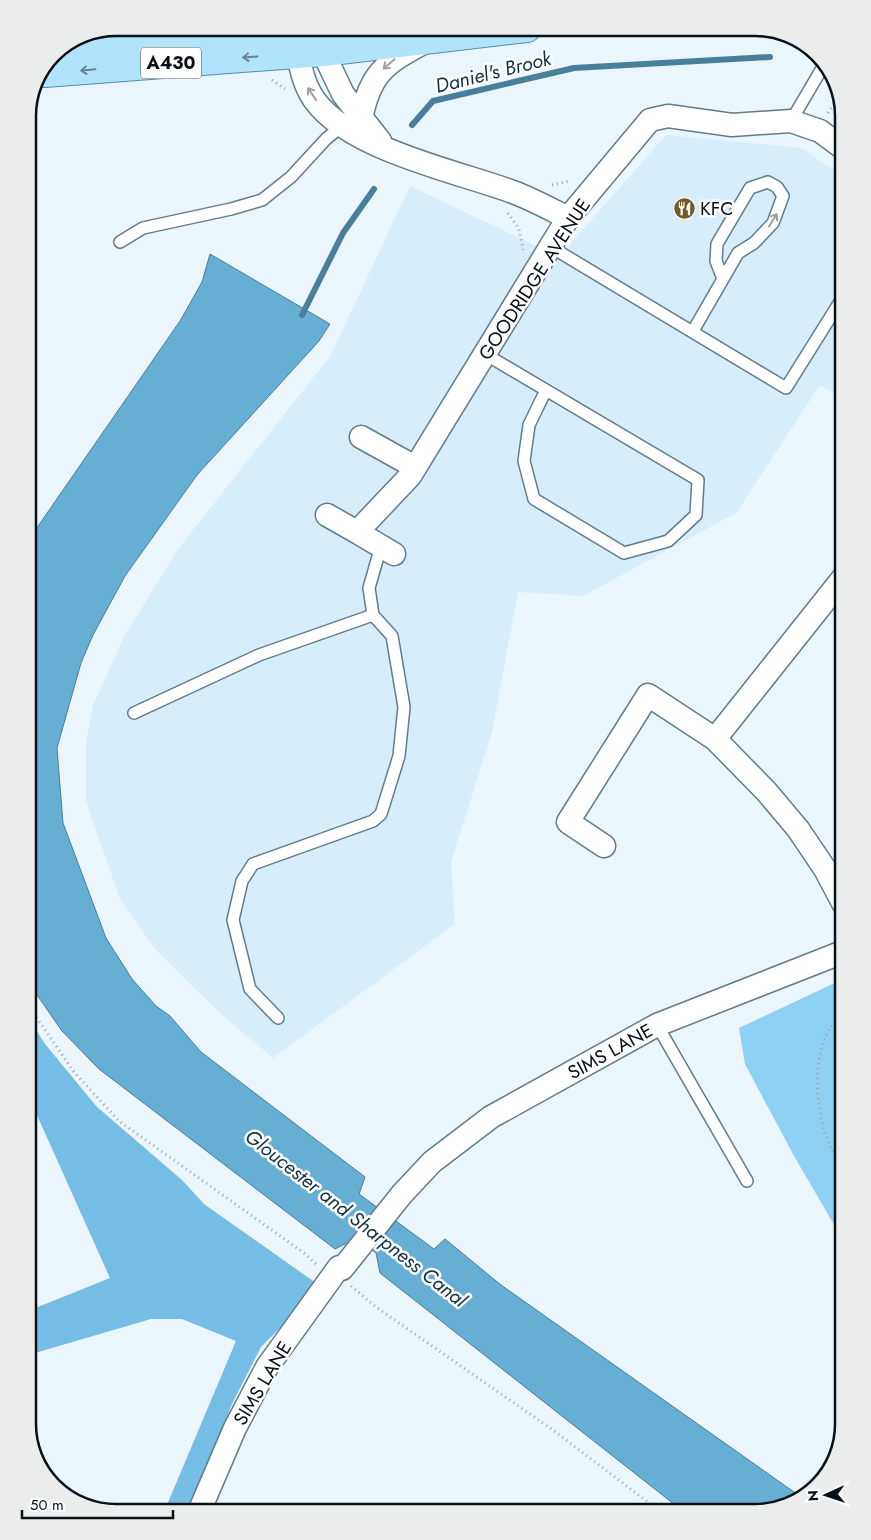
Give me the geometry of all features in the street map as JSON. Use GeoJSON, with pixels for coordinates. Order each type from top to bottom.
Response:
{"type":"FeatureCollection","features":[{"type":"Feature","properties":{"kind":"main road","name":"A430"},"geometry":{"type":"LineString","coordinates":[[97,39],[112,36]]}},
{"type":"Feature","properties":{"kind":"main road","name":"A430"},"geometry":{"type":"LineString","coordinates":[[84,43],[116,36]]}},
{"type":"Feature","properties":{"kind":"main road","name":"A430"},"geometry":{"type":"LineString","coordinates":[[139,36],[194,39],[223,36]]}},
{"type":"Feature","properties":{"kind":"main road","name":"A430"},"geometry":{"type":"LineString","coordinates":[[310,36],[315,37],[311,52]]}},
{"type":"Feature","properties":{"kind":"main road","name":"A430"},"geometry":{"type":"LineString","coordinates":[[49,73],[311,52],[457,36]]}},
{"type":"Feature","properties":{"kind":"street"},"geometry":{"type":"LineString","coordinates":[[353,120],[371,83],[382,70],[398,56],[430,39]]}},
{"type":"Feature","properties":{"kind":"street"},"geometry":{"type":"LineString","coordinates":[[311,52],[302,75],[310,95],[327,114],[353,120],[387,150],[515,192],[568,218]]}},
{"type":"Feature","properties":{"kind":"street","name":"GOODRIDGE AVENUE"},"geometry":{"type":"LineString","coordinates":[[358,532],[410,476],[568,218],[650,120],[668,116],[732,125],[791,121],[820,131],[835,142]]}},
{"type":"Feature","properties":{"kind":"street"},"geometry":{"type":"LineString","coordinates":[[361,437],[415,467]]}},
{"type":"Feature","properties":{"kind":"street"},"geometry":{"type":"LineString","coordinates":[[327,515],[388,550]]}},
{"type":"Feature","properties":{"kind":"street"},"geometry":{"type":"LineString","coordinates":[[715,740],[835,590]]}},
{"type":"Feature","properties":{"kind":"street"},"geometry":{"type":"LineString","coordinates":[[604,846],[568,822],[648,694],[715,740],[798,829],[835,887]]}},
{"type":"Feature","properties":{"kind":"street","name":"SIMS LANE"},"geometry":{"type":"LineString","coordinates":[[202,1504],[235,1428],[267,1367],[338,1272],[402,1194],[432,1162],[491,1117],[657,1025],[835,956]]}},
{"type":"Feature","properties":{"kind":"lane"},"geometry":{"type":"LineString","coordinates":[[791,121],[820,71]]}},
{"type":"Feature","properties":{"kind":"lane"},"geometry":{"type":"LineString","coordinates":[[120,242],[143,228],[231,209],[262,200],[291,177],[326,139],[353,120]]}},
{"type":"Feature","properties":{"kind":"lane"},"geometry":{"type":"LineString","coordinates":[[693,331],[723,279],[738,253],[754,243],[773,223],[783,196],[778,186],[768,182],[750,188],[717,244],[716,261],[723,279]]}},
{"type":"Feature","properties":{"kind":"lane"},"geometry":{"type":"LineString","coordinates":[[550,247],[786,388],[835,311]]}},
{"type":"Feature","properties":{"kind":"lane"},"geometry":{"type":"LineString","coordinates":[[485,354],[546,390],[698,480],[696,515],[668,541],[624,553],[534,499],[524,461],[529,425],[546,390]]}},
{"type":"Feature","properties":{"kind":"lane"},"geometry":{"type":"LineString","coordinates":[[278,1018],[250,989],[233,920],[242,881],[253,864],[373,821],[381,814],[400,756],[404,707],[392,636],[373,615],[369,588],[388,550]]}},
{"type":"Feature","properties":{"kind":"lane"},"geometry":{"type":"LineString","coordinates":[[134,713],[259,655],[373,615]]}},
{"type":"Feature","properties":{"kind":"lane"},"geometry":{"type":"LineString","coordinates":[[657,1025],[747,1180]]}},
{"type":"Feature","properties":{"kind":"path"},"geometry":{"type":"LineString","coordinates":[[503,208],[516,223],[521,235],[523,250],[518,264],[533,276]]}},
{"type":"Feature","properties":{"kind":"path"},"geometry":{"type":"LineString","coordinates":[[36,1017],[74,1072],[119,1121],[304,1254],[325,1273],[338,1272],[340,1277],[376,1307],[550,1428],[650,1504]]}},
{"type":"Feature","properties":{"kind":"path"},"geometry":{"type":"LineString","coordinates":[[835,1024],[830,1030],[822,1051],[817,1102],[829,1143],[835,1153]]}},
{"type":"Feature","properties":{"kind":"shaded area"},"geometry":{"type":"Polygon","coordinates":[[[666,135],[802,148],[835,171],[835,394],[820,385],[736,513],[583,596],[518,592],[492,732],[451,862],[455,924],[273,1058],[223,1016],[156,950],[120,899],[86,802],[86,743],[93,705],[125,635],[178,549],[331,355],[410,186],[564,259],[571,243],[666,135]]]}},
{"type":"Feature","properties":{"kind":"shaded area"},"geometry":{"type":"Polygon","coordinates":[[[835,983],[835,1226],[794,1156],[745,1064],[739,1028],[835,983]]]}},
{"type":"Feature","properties":{"kind":"shaded area"},"geometry":{"type":"Polygon","coordinates":[[[36,1030],[45,1044],[97,1107],[182,1180],[204,1204],[316,1283],[289,1319],[261,1347],[232,1404],[193,1504],[167,1504],[236,1341],[182,1319],[151,1319],[36,1353],[36,1308],[110,1278],[36,1113],[36,1030]]]}},
{"type":"Feature","properties":{"kind":"water","name":"Gloucester and Sharpness Canal"},"geometry":{"type":"Polygon","coordinates":[[[210,254],[330,324],[319,341],[197,475],[125,576],[93,635],[81,663],[57,748],[63,823],[106,938],[132,979],[156,1006],[170,1016],[201,1052],[365,1177],[359,1194],[434,1249],[445,1239],[501,1285],[795,1493],[790,1496],[776,1501],[755,1504],[674,1504],[380,1273],[376,1253],[357,1238],[335,1249],[99,1069],[62,1031],[36,994],[36,529],[180,321],[202,282],[210,254]]]}},
{"type":"Feature","properties":{"kind":"waterway","name":"Daniel's Brook"},"geometry":{"type":"LineString","coordinates":[[412,125],[433,101],[574,68],[770,57]]}},
{"type":"Feature","properties":{"kind":"waterway","name":"Daniel's Brook"},"geometry":{"type":"LineString","coordinates":[[302,315],[343,233],[374,189]]}},
{"type":"Feature","properties":{"kind":"place","name":"KFC"},"geometry":{"type":"Point","coordinates":[684,208]}}]}
